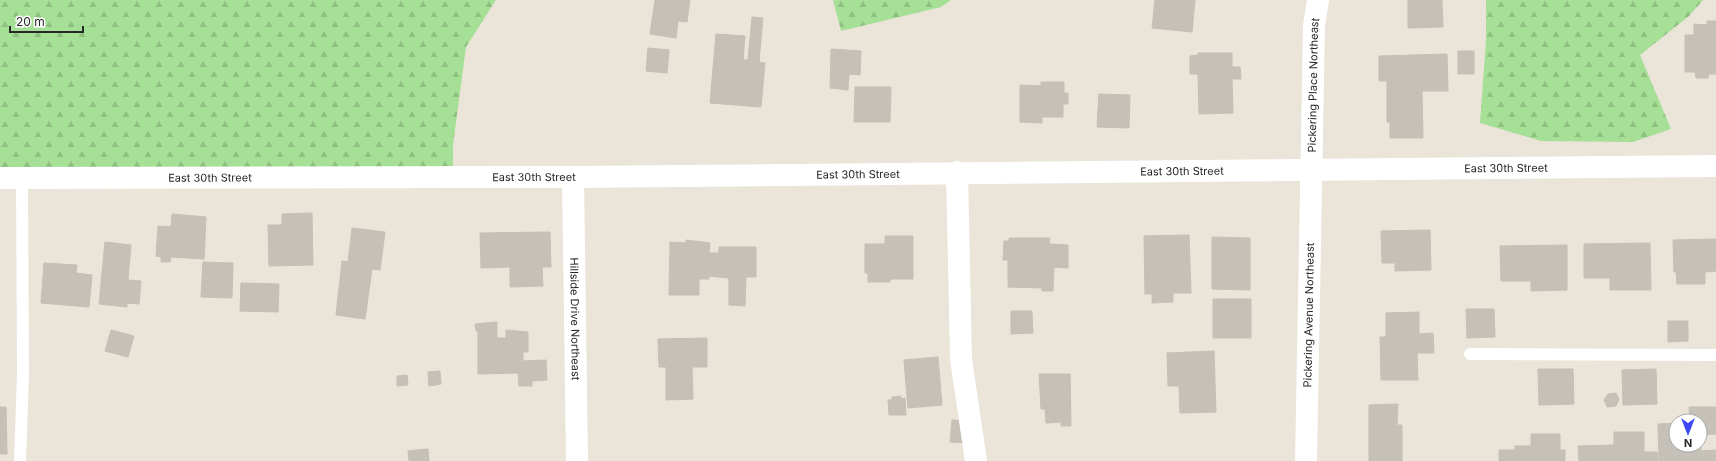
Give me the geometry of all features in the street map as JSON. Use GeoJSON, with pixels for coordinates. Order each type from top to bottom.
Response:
{"type":"FeatureCollection","features":[{"type":"Feature","properties":{"kind":"street","name":"Pickering Place Northeast"},"geometry":{"type":"LineString","coordinates":[[1312,170],[1314,26],[1318,0]]}},
{"type":"Feature","properties":{"kind":"street","name":"East 30th Street"},"geometry":{"type":"LineString","coordinates":[[0,178],[573,177],[957,172],[1716,166]]}},
{"type":"Feature","properties":{"kind":"street","name":"Pickering Avenue Northeast"},"geometry":{"type":"LineString","coordinates":[[1306,461],[1312,170]]}},
{"type":"Feature","properties":{"kind":"street"},"geometry":{"type":"LineString","coordinates":[[957,172],[961,359],[976,461]]}},
{"type":"Feature","properties":{"kind":"street","name":"Hillside Drive Northeast"},"geometry":{"type":"LineString","coordinates":[[573,177],[577,461]]}},
{"type":"Feature","properties":{"kind":"lane"},"geometry":{"type":"LineString","coordinates":[[20,461],[23,373],[22,178]]}},
{"type":"Feature","properties":{"kind":"lane"},"geometry":{"type":"LineString","coordinates":[[1470,354],[1716,355]]}},
{"type":"Feature","properties":{"kind":"green space"},"geometry":{"type":"Polygon","coordinates":[[[0,0],[496,0],[466,47],[453,145],[453,177],[0,178],[0,0]]]}},
{"type":"Feature","properties":{"kind":"green space"},"geometry":{"type":"Polygon","coordinates":[[[833,0],[951,0],[941,7],[841,31],[833,0]]]}},
{"type":"Feature","properties":{"kind":"green space"},"geometry":{"type":"Polygon","coordinates":[[[1486,0],[1703,0],[1689,16],[1640,55],[1671,129],[1633,142],[1541,141],[1480,123],[1486,40],[1486,0]]]}},
{"type":"Feature","properties":{"kind":"building"},"geometry":{"type":"Polygon","coordinates":[[[655,0],[690,0],[687,22],[678,21],[676,38],[650,34],[655,0]]]}},
{"type":"Feature","properties":{"kind":"building"},"geometry":{"type":"Polygon","coordinates":[[[1155,0],[1195,0],[1192,32],[1152,28],[1155,0]]]}},
{"type":"Feature","properties":{"kind":"building"},"geometry":{"type":"Polygon","coordinates":[[[1408,0],[1442,0],[1443,27],[1408,28],[1408,0]]]}},
{"type":"Feature","properties":{"kind":"building"},"geometry":{"type":"Polygon","coordinates":[[[752,17],[763,18],[759,62],[765,63],[761,107],[710,103],[716,34],[745,36],[743,60],[748,60],[752,17]]]}},
{"type":"Feature","properties":{"kind":"building"},"geometry":{"type":"Polygon","coordinates":[[[1707,21],[1716,21],[1716,74],[1709,74],[1708,78],[1696,78],[1695,72],[1685,72],[1685,35],[1694,35],[1694,24],[1707,25],[1707,21]]]}},
{"type":"Feature","properties":{"kind":"building"},"geometry":{"type":"Polygon","coordinates":[[[648,48],[669,50],[667,73],[646,71],[648,48]]]}},
{"type":"Feature","properties":{"kind":"building"},"geometry":{"type":"Polygon","coordinates":[[[831,49],[861,51],[860,75],[849,74],[848,90],[830,88],[831,49]]]}},
{"type":"Feature","properties":{"kind":"building"},"geometry":{"type":"Polygon","coordinates":[[[1458,51],[1474,51],[1474,74],[1458,74],[1458,51]]]}},
{"type":"Feature","properties":{"kind":"building"},"geometry":{"type":"Polygon","coordinates":[[[1198,53],[1232,53],[1232,67],[1240,67],[1241,79],[1232,79],[1233,113],[1199,114],[1198,74],[1190,74],[1190,56],[1198,55],[1198,53]]]}},
{"type":"Feature","properties":{"kind":"building"},"geometry":{"type":"Polygon","coordinates":[[[1447,54],[1448,91],[1422,91],[1423,138],[1390,138],[1390,122],[1387,122],[1387,81],[1379,81],[1379,56],[1447,54]]]}},
{"type":"Feature","properties":{"kind":"building"},"geometry":{"type":"Polygon","coordinates":[[[1041,82],[1064,82],[1064,93],[1068,93],[1068,104],[1063,104],[1063,117],[1042,117],[1042,123],[1020,122],[1020,85],[1041,86],[1041,82]]]}},
{"type":"Feature","properties":{"kind":"building"},"geometry":{"type":"Polygon","coordinates":[[[855,87],[891,87],[890,122],[854,122],[855,87]]]}},
{"type":"Feature","properties":{"kind":"building"},"geometry":{"type":"Polygon","coordinates":[[[1099,94],[1130,95],[1129,128],[1097,127],[1099,94]]]}},
{"type":"Feature","properties":{"kind":"building"},"geometry":{"type":"Polygon","coordinates":[[[312,213],[313,265],[269,266],[268,225],[282,225],[282,214],[312,213]]]}},
{"type":"Feature","properties":{"kind":"building"},"geometry":{"type":"Polygon","coordinates":[[[172,214],[206,217],[204,259],[171,257],[170,262],[161,262],[161,257],[156,256],[158,226],[171,227],[172,214]]]}},
{"type":"Feature","properties":{"kind":"building"},"geometry":{"type":"Polygon","coordinates":[[[352,228],[385,232],[380,270],[372,269],[365,319],[336,315],[342,261],[348,262],[352,228]]]}},
{"type":"Feature","properties":{"kind":"building"},"geometry":{"type":"Polygon","coordinates":[[[1430,230],[1431,270],[1395,271],[1395,263],[1382,263],[1381,231],[1430,230]]]}},
{"type":"Feature","properties":{"kind":"building"},"geometry":{"type":"Polygon","coordinates":[[[550,232],[551,267],[542,267],[543,286],[510,287],[510,267],[481,268],[480,233],[550,232]]]}},
{"type":"Feature","properties":{"kind":"building"},"geometry":{"type":"Polygon","coordinates":[[[1189,235],[1191,293],[1173,293],[1173,302],[1152,303],[1152,294],[1145,294],[1144,236],[1189,235]]]}},
{"type":"Feature","properties":{"kind":"building"},"geometry":{"type":"Polygon","coordinates":[[[885,236],[913,236],[913,279],[890,279],[890,282],[868,282],[868,273],[865,273],[865,244],[885,244],[885,236]]]}},
{"type":"Feature","properties":{"kind":"building"},"geometry":{"type":"Polygon","coordinates":[[[1212,237],[1250,238],[1250,290],[1212,289],[1212,237]]]}},
{"type":"Feature","properties":{"kind":"building"},"geometry":{"type":"Polygon","coordinates":[[[1009,238],[1050,238],[1049,244],[1068,245],[1068,268],[1054,267],[1053,291],[1042,291],[1042,288],[1008,287],[1008,260],[1003,260],[1004,241],[1009,241],[1009,238]]]}},
{"type":"Feature","properties":{"kind":"building"},"geometry":{"type":"Polygon","coordinates":[[[1716,239],[1716,271],[1705,272],[1705,284],[1677,284],[1676,272],[1674,272],[1673,240],[1716,239]]]}},
{"type":"Feature","properties":{"kind":"building"},"geometry":{"type":"Polygon","coordinates":[[[686,240],[710,243],[709,253],[719,253],[719,247],[756,247],[756,277],[746,277],[745,306],[729,305],[729,278],[709,276],[709,279],[699,279],[699,295],[669,295],[670,242],[686,243],[686,240]]]}},
{"type":"Feature","properties":{"kind":"building"},"geometry":{"type":"Polygon","coordinates":[[[105,242],[131,245],[128,280],[141,281],[139,304],[127,303],[127,307],[99,304],[105,242]]]}},
{"type":"Feature","properties":{"kind":"building"},"geometry":{"type":"Polygon","coordinates":[[[1650,243],[1651,290],[1610,290],[1610,278],[1584,278],[1584,244],[1650,243]]]}},
{"type":"Feature","properties":{"kind":"building"},"geometry":{"type":"Polygon","coordinates":[[[1567,245],[1567,290],[1531,291],[1531,281],[1501,281],[1500,246],[1567,245]]]}},
{"type":"Feature","properties":{"kind":"building"},"geometry":{"type":"Polygon","coordinates":[[[203,262],[233,263],[232,298],[201,297],[203,262]]]}},
{"type":"Feature","properties":{"kind":"building"},"geometry":{"type":"Polygon","coordinates":[[[44,263],[77,265],[76,273],[92,275],[89,307],[41,303],[44,263]]]}},
{"type":"Feature","properties":{"kind":"building"},"geometry":{"type":"Polygon","coordinates":[[[241,283],[279,284],[278,312],[240,311],[241,283]]]}},
{"type":"Feature","properties":{"kind":"building"},"geometry":{"type":"Polygon","coordinates":[[[1213,299],[1251,299],[1251,338],[1213,338],[1213,299]]]}},
{"type":"Feature","properties":{"kind":"building"},"geometry":{"type":"Polygon","coordinates":[[[1466,309],[1494,309],[1495,337],[1467,338],[1466,309]]]}},
{"type":"Feature","properties":{"kind":"building"},"geometry":{"type":"Polygon","coordinates":[[[1011,311],[1032,311],[1033,333],[1011,334],[1011,311]]]}},
{"type":"Feature","properties":{"kind":"building"},"geometry":{"type":"Polygon","coordinates":[[[1419,312],[1419,334],[1433,333],[1434,353],[1417,353],[1418,380],[1381,380],[1380,337],[1386,337],[1386,313],[1419,312]]]}},
{"type":"Feature","properties":{"kind":"building"},"geometry":{"type":"Polygon","coordinates":[[[1668,321],[1688,321],[1688,341],[1668,342],[1668,321]]]}},
{"type":"Feature","properties":{"kind":"building"},"geometry":{"type":"Polygon","coordinates":[[[497,322],[497,338],[506,338],[506,330],[528,332],[528,352],[523,352],[523,361],[546,360],[547,380],[532,381],[532,386],[519,386],[518,373],[478,374],[478,331],[476,331],[475,324],[497,322]]]}},
{"type":"Feature","properties":{"kind":"building"},"geometry":{"type":"Polygon","coordinates":[[[111,330],[134,336],[128,357],[105,351],[111,330]]]}},
{"type":"Feature","properties":{"kind":"building"},"geometry":{"type":"Polygon","coordinates":[[[707,338],[707,367],[692,367],[693,399],[666,400],[666,367],[659,367],[658,339],[707,338]]]}},
{"type":"Feature","properties":{"kind":"building"},"geometry":{"type":"Polygon","coordinates":[[[1214,351],[1216,412],[1180,413],[1179,386],[1168,386],[1167,353],[1214,351]]]}},
{"type":"Feature","properties":{"kind":"building"},"geometry":{"type":"Polygon","coordinates":[[[938,357],[942,405],[908,408],[904,360],[938,357]]]}},
{"type":"Feature","properties":{"kind":"building"},"geometry":{"type":"Polygon","coordinates":[[[1538,369],[1573,369],[1574,404],[1539,405],[1538,369]]]}},
{"type":"Feature","properties":{"kind":"building"},"geometry":{"type":"Polygon","coordinates":[[[1656,369],[1657,404],[1623,405],[1622,370],[1656,369]]]}},
{"type":"Feature","properties":{"kind":"building"},"geometry":{"type":"Polygon","coordinates":[[[440,371],[441,384],[429,386],[428,372],[440,371]]]}},
{"type":"Feature","properties":{"kind":"building"},"geometry":{"type":"Polygon","coordinates":[[[1039,374],[1070,374],[1071,426],[1061,426],[1061,422],[1046,423],[1045,409],[1041,409],[1039,374]]]}},
{"type":"Feature","properties":{"kind":"building"},"geometry":{"type":"Polygon","coordinates":[[[407,375],[408,385],[397,386],[397,376],[407,375]]]}},
{"type":"Feature","properties":{"kind":"building"},"geometry":{"type":"Polygon","coordinates":[[[1616,393],[1619,399],[1616,406],[1607,407],[1604,400],[1608,394],[1616,393]]]}},
{"type":"Feature","properties":{"kind":"building"},"geometry":{"type":"Polygon","coordinates":[[[901,396],[901,399],[905,398],[906,415],[889,415],[888,400],[892,400],[892,397],[901,396]]]}},
{"type":"Feature","properties":{"kind":"building"},"geometry":{"type":"Polygon","coordinates":[[[1398,404],[1397,425],[1402,425],[1402,461],[1369,461],[1369,405],[1398,404]]]}},
{"type":"Feature","properties":{"kind":"building"},"geometry":{"type":"Polygon","coordinates":[[[0,407],[6,407],[7,454],[0,454],[0,407]]]}},
{"type":"Feature","properties":{"kind":"building"},"geometry":{"type":"Polygon","coordinates":[[[1689,407],[1716,407],[1716,434],[1708,434],[1708,413],[1689,413],[1689,407]]]}},
{"type":"Feature","properties":{"kind":"building"},"geometry":{"type":"Polygon","coordinates":[[[952,420],[969,421],[967,443],[950,442],[952,420]]]}},
{"type":"Feature","properties":{"kind":"building"},"geometry":{"type":"Polygon","coordinates":[[[1668,423],[1668,453],[1708,453],[1708,451],[1716,450],[1716,461],[1659,461],[1658,424],[1668,423]]]}},
{"type":"Feature","properties":{"kind":"building"},"geometry":{"type":"Polygon","coordinates":[[[1614,432],[1644,432],[1644,452],[1657,452],[1658,461],[1579,461],[1578,446],[1614,445],[1614,432]]]}},
{"type":"Feature","properties":{"kind":"building"},"geometry":{"type":"Polygon","coordinates":[[[1531,434],[1560,434],[1560,450],[1565,450],[1565,461],[1499,461],[1499,450],[1515,450],[1515,446],[1531,446],[1531,434]]]}},
{"type":"Feature","properties":{"kind":"building"},"geometry":{"type":"Polygon","coordinates":[[[428,449],[429,461],[409,461],[408,451],[428,449]]]}}]}
